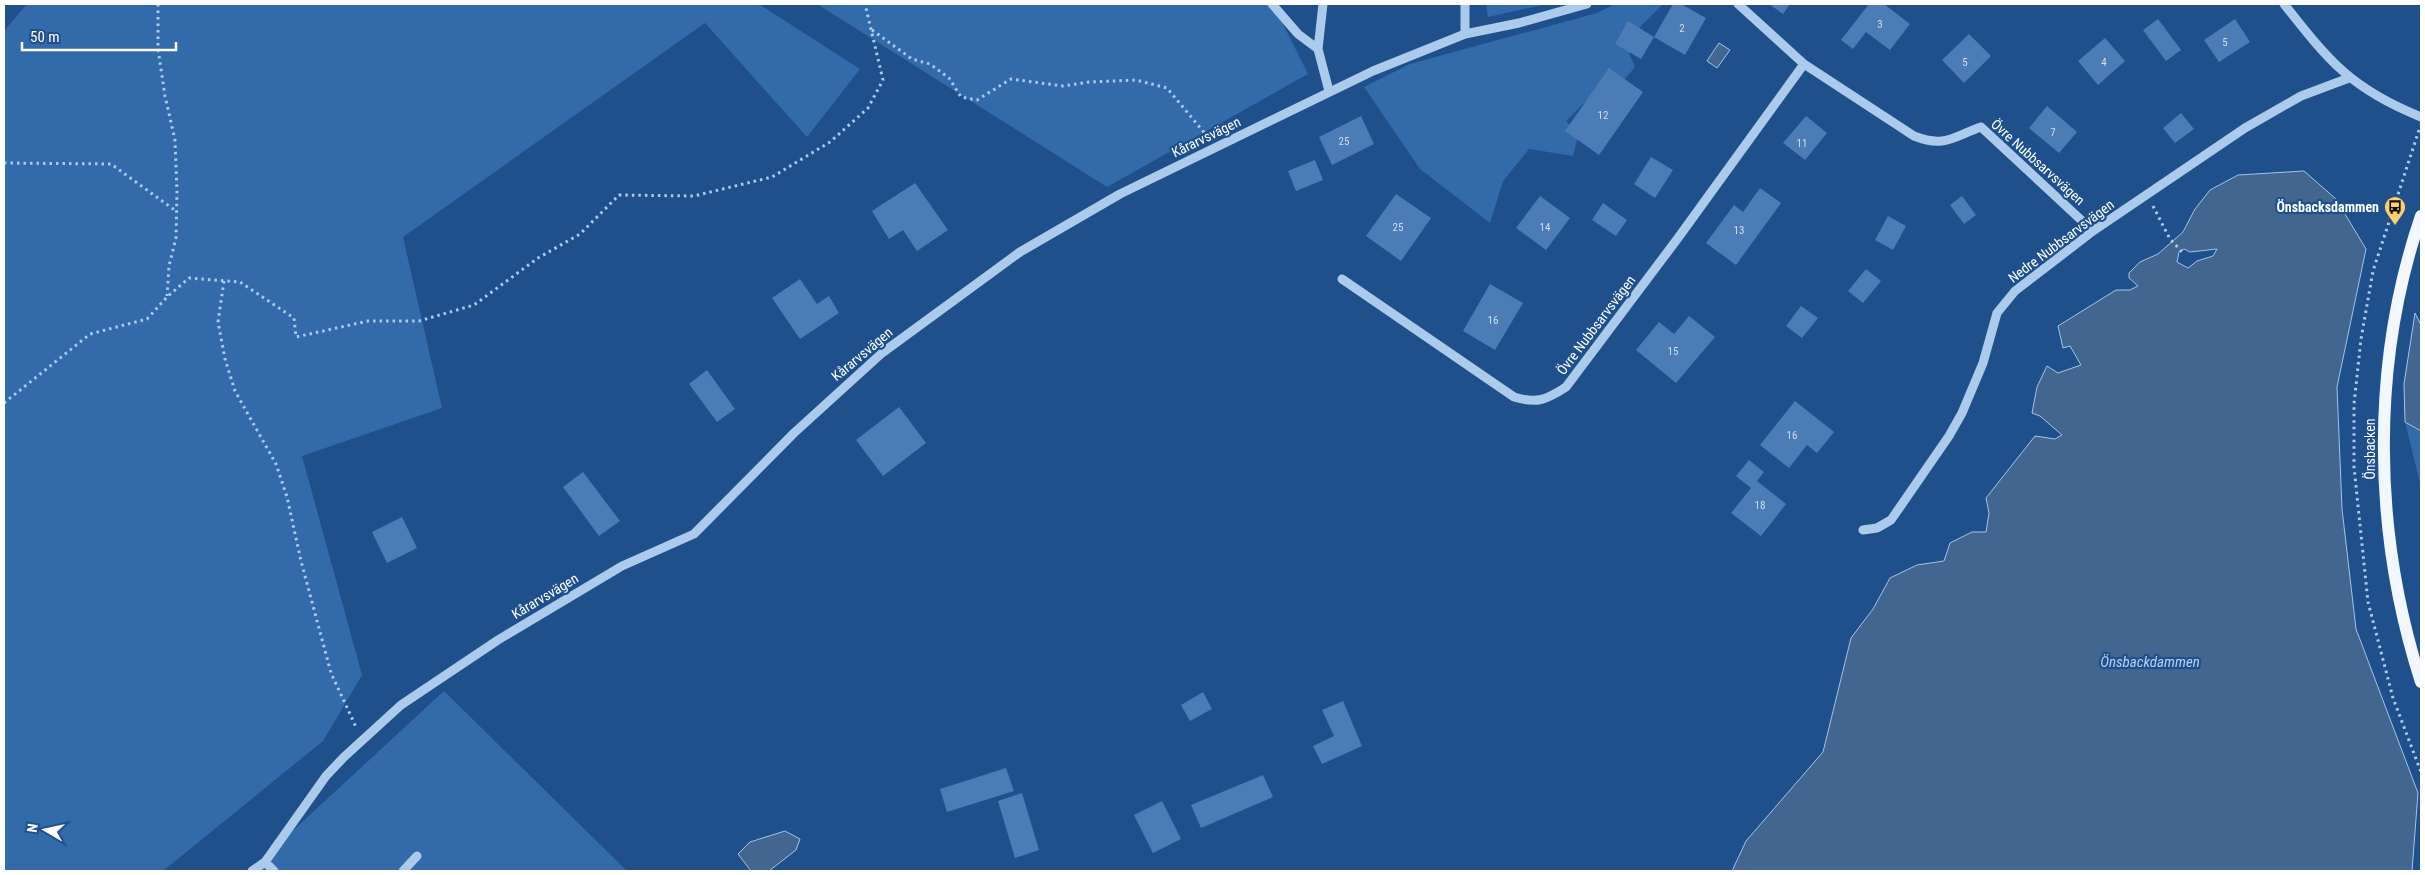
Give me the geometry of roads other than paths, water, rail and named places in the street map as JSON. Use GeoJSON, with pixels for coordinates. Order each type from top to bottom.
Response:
{"type":"FeatureCollection","features":[{"type":"Feature","properties":{"kind":"main road","name":"Önsbacken"},"geometry":{"type":"LineString","coordinates":[[2421,216],[2398,305],[2388,373],[2384,442],[2386,512],[2395,580],[2410,648],[2421,682]]}},
{"type":"Feature","properties":{"kind":"street"},"geometry":{"type":"LineString","coordinates":[[1272,4],[1298,34],[1318,49]]}},
{"type":"Feature","properties":{"kind":"street"},"geometry":{"type":"LineString","coordinates":[[1322,4],[1318,49],[1329,91]]}},
{"type":"Feature","properties":{"kind":"street"},"geometry":{"type":"LineString","coordinates":[[1465,4],[1465,34]]}},
{"type":"Feature","properties":{"kind":"street","name":"Kårarvsvägen"},"geometry":{"type":"LineString","coordinates":[[252,871],[265,862],[326,776],[401,705],[498,640],[622,566],[694,534],[800,428],[882,353],[1020,252],[1120,194],[1329,91],[1422,50],[1465,34],[1528,21],[1587,4]]}},
{"type":"Feature","properties":{"kind":"street","name":"Övre Nubbsarvsvägen"},"geometry":{"type":"LineString","coordinates":[[1738,4],[1804,64],[1880,116],[1914,136],[1931,143],[1950,141],[1981,127],[2093,232]]}},
{"type":"Feature","properties":{"kind":"street"},"geometry":{"type":"LineString","coordinates":[[2284,4],[2322,52],[2348,78],[2397,107],[2421,117]]}},
{"type":"Feature","properties":{"kind":"street","name":"Övre Nubbsarvsvägen"},"geometry":{"type":"LineString","coordinates":[[1342,279],[1514,397],[1529,402],[1541,401],[1553,396],[1566,387],[1804,64]]}},
{"type":"Feature","properties":{"kind":"street","name":"Nedre Nubbsarvsvägen"},"geometry":{"type":"LineString","coordinates":[[1863,530],[1877,528],[1896,515],[1949,436],[1962,413],[1983,362],[1997,313],[2030,278],[2093,232],[2246,128],[2302,96],[2348,78]]}},
{"type":"Feature","properties":{"kind":"street"},"geometry":{"type":"LineString","coordinates":[[404,871],[417,856]]}},
{"type":"Feature","properties":{"kind":"street"},"geometry":{"type":"LineString","coordinates":[[265,862],[274,871]]}},
{"type":"Feature","properties":{"kind":"water"},"geometry":{"type":"Polygon","coordinates":[[[1719,43],[1730,50],[1717,68],[1707,61],[1719,43]]]}},
{"type":"Feature","properties":{"kind":"water","name":"Önsbackdammen"},"geometry":{"type":"Polygon","coordinates":[[[2304,171],[2336,199],[2366,249],[2337,387],[2342,509],[2356,629],[2418,793],[2412,871],[1732,871],[1746,841],[1823,752],[1851,638],[1873,609],[1890,578],[1917,565],[1944,561],[1950,543],[1972,532],[1986,532],[1989,513],[1986,498],[2035,436],[2055,439],[2062,435],[2040,416],[2032,413],[2037,387],[2047,366],[2058,373],[2081,365],[2070,346],[2063,348],[2058,326],[2116,290],[2130,290],[2138,286],[2129,278],[2129,273],[2140,262],[2158,254],[2183,232],[2195,209],[2210,190],[2238,175],[2304,171]],[[2184,249],[2179,252],[2177,262],[2188,268],[2197,261],[2213,256],[2217,249],[2190,252],[2184,249]]]}},
{"type":"Feature","properties":{"kind":"water"},"geometry":{"type":"Polygon","coordinates":[[[2415,313],[2421,325],[2421,431],[2405,422],[2404,384],[2415,313]]]}},
{"type":"Feature","properties":{"kind":"water"},"geometry":{"type":"Polygon","coordinates":[[[785,831],[800,839],[796,850],[769,871],[751,871],[738,854],[750,842],[785,831]]]}},
{"type":"Feature","properties":{"kind":"place","name":"Önsbacksdammen"},"geometry":{"type":"Point","coordinates":[2395,226]}}]}
